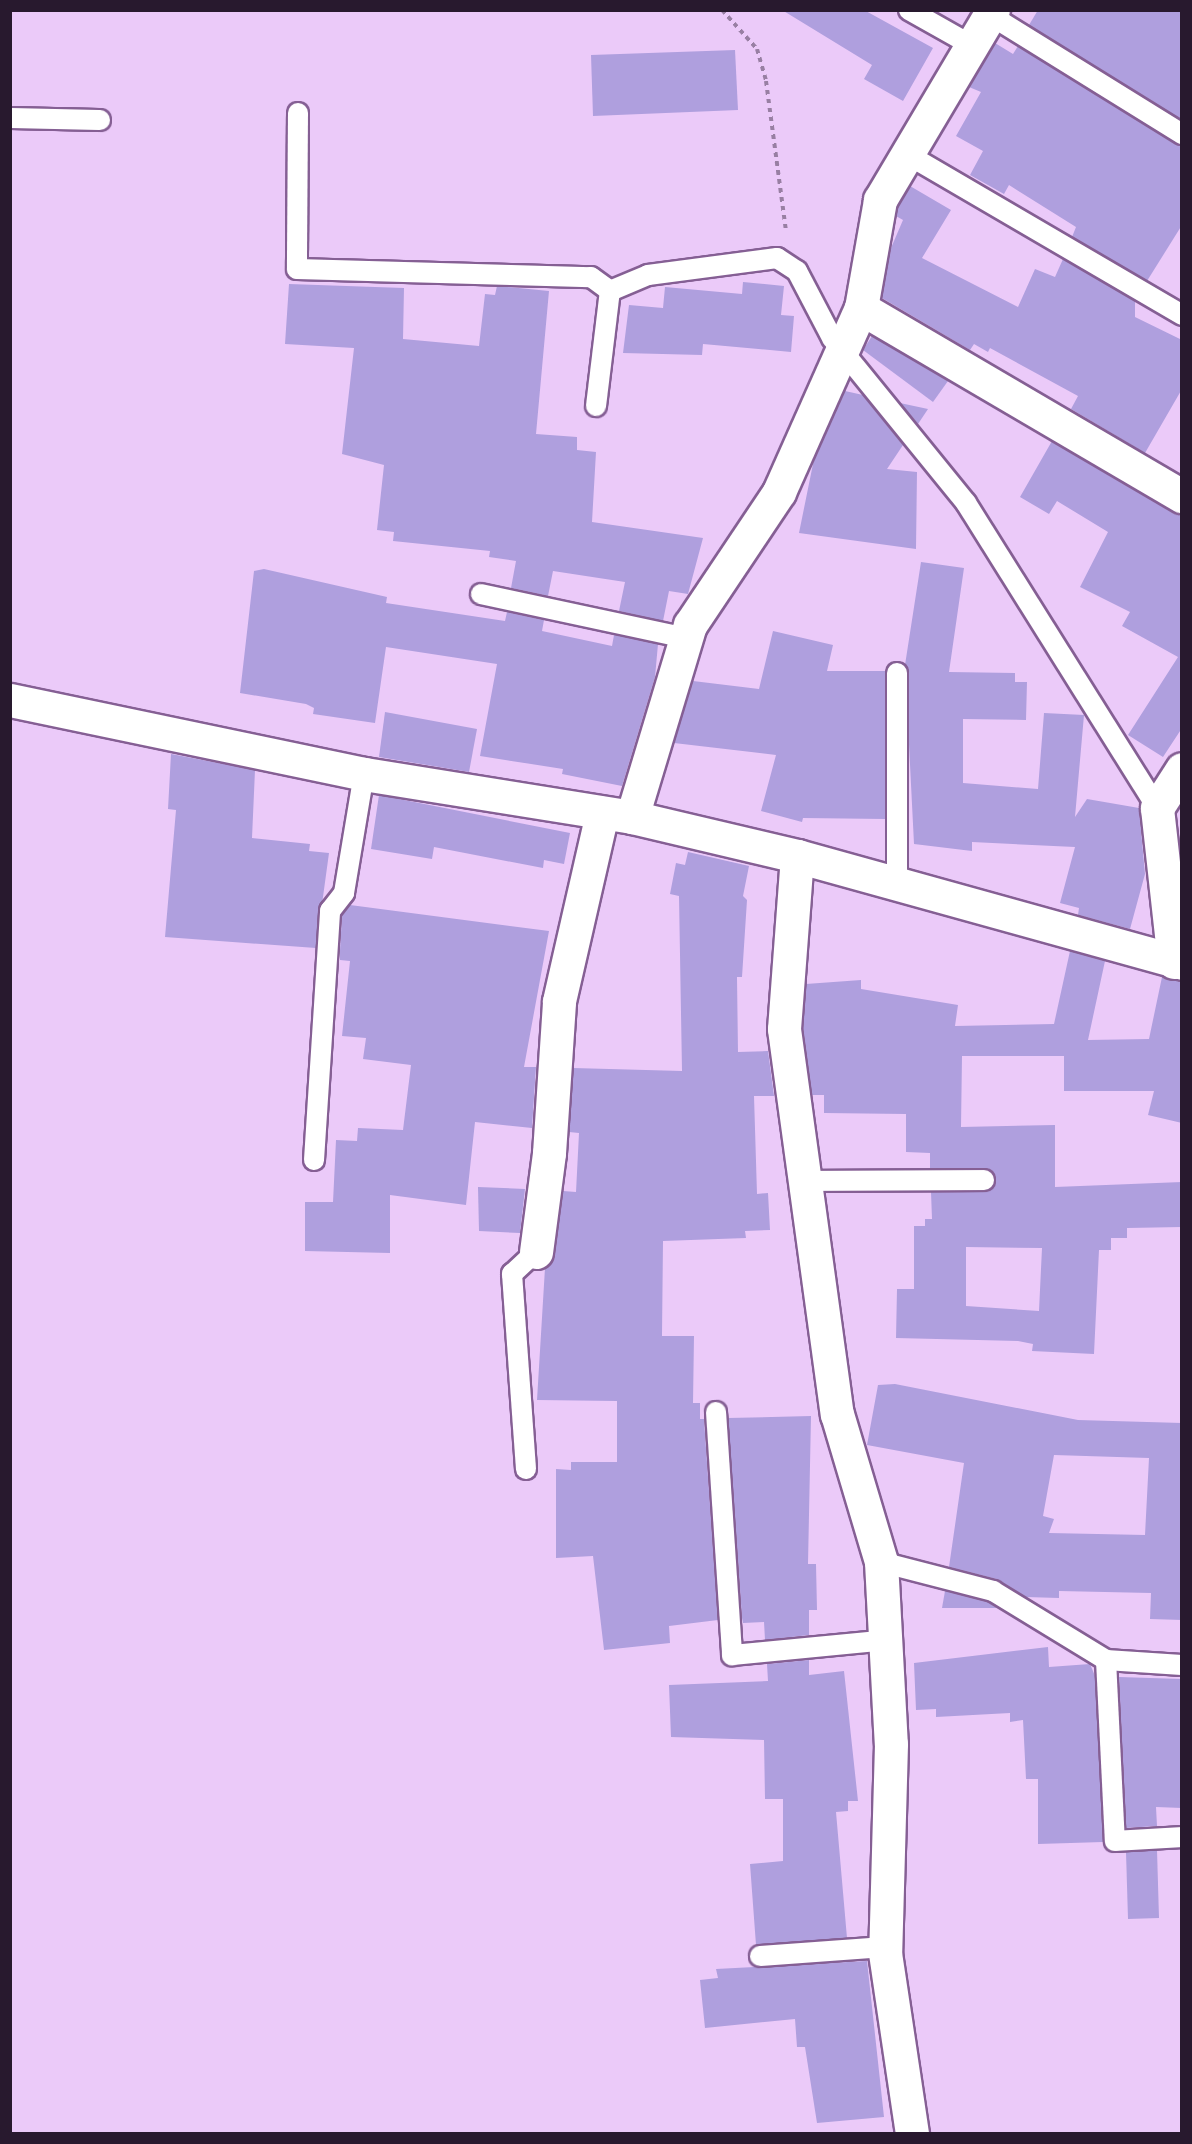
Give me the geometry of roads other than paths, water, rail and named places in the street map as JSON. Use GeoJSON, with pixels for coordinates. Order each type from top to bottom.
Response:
{"type":"FeatureCollection","features":[{"type":"Feature","properties":{"kind":"street"},"geometry":{"type":"LineString","coordinates":[[536,1252],[549,1153],[559,1001],[617,815],[686,638],[779,492],[843,351],[861,308],[880,200],[905,153],[991,13]]}},
{"type":"Feature","properties":{"kind":"street"},"geometry":{"type":"LineString","coordinates":[[861,308],[1182,496]]}},
{"type":"Feature","properties":{"kind":"street"},"geometry":{"type":"LineString","coordinates":[[10,700],[364,774],[617,815],[797,856],[1178,962],[1157,808],[1182,769]]}},
{"type":"Feature","properties":{"kind":"street"},"geometry":{"type":"LineString","coordinates":[[797,856],[784,1029],[837,1414],[881,1562],[891,1744],[885,1947],[912,2133]]}},
{"type":"Feature","properties":{"kind":"lane"},"geometry":{"type":"LineString","coordinates":[[909,10],[971,45]]}},
{"type":"Feature","properties":{"kind":"lane"},"geometry":{"type":"LineString","coordinates":[[991,13],[1182,134]]}},
{"type":"Feature","properties":{"kind":"lane"},"geometry":{"type":"LineString","coordinates":[[298,113],[297,269],[591,277],[610,291]]}},
{"type":"Feature","properties":{"kind":"lane"},"geometry":{"type":"LineString","coordinates":[[10,118],[100,120]]}},
{"type":"Feature","properties":{"kind":"lane"},"geometry":{"type":"LineString","coordinates":[[905,153],[1182,315]]}},
{"type":"Feature","properties":{"kind":"lane"},"geometry":{"type":"LineString","coordinates":[[610,291],[648,274],[777,258],[797,271],[843,351],[966,503],[1157,808]]}},
{"type":"Feature","properties":{"kind":"lane"},"geometry":{"type":"LineString","coordinates":[[596,406],[610,291]]}},
{"type":"Feature","properties":{"kind":"lane"},"geometry":{"type":"LineString","coordinates":[[481,594],[686,638]]}},
{"type":"Feature","properties":{"kind":"lane"},"geometry":{"type":"LineString","coordinates":[[897,673],[897,884]]}},
{"type":"Feature","properties":{"kind":"lane"},"geometry":{"type":"LineString","coordinates":[[314,1160],[330,911],[344,893],[364,774]]}},
{"type":"Feature","properties":{"kind":"lane"},"geometry":{"type":"LineString","coordinates":[[805,1181],[984,1180]]}},
{"type":"Feature","properties":{"kind":"lane"},"geometry":{"type":"LineString","coordinates":[[526,1469],[512,1274],[536,1252]]}},
{"type":"Feature","properties":{"kind":"lane"},"geometry":{"type":"LineString","coordinates":[[716,1412],[732,1655],[887,1640]]}},
{"type":"Feature","properties":{"kind":"lane"},"geometry":{"type":"LineString","coordinates":[[881,1562],[993,1591],[1106,1660],[1182,1665]]}},
{"type":"Feature","properties":{"kind":"lane"},"geometry":{"type":"LineString","coordinates":[[1106,1660],[1115,1841],[1182,1837]]}},
{"type":"Feature","properties":{"kind":"lane"},"geometry":{"type":"LineString","coordinates":[[760,1956],[885,1947]]}}]}
